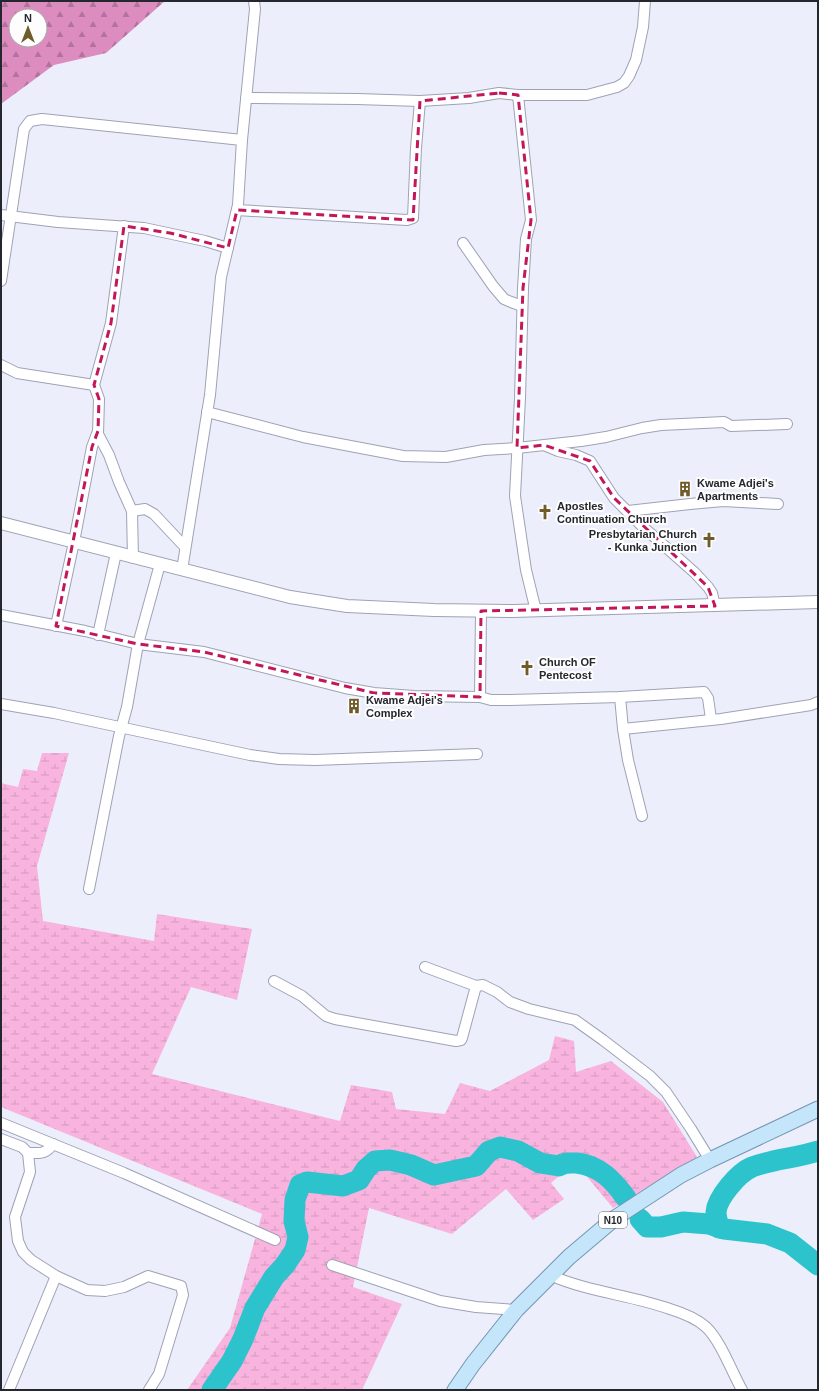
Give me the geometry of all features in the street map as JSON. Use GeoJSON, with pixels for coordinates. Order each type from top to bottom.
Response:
{"type":"FeatureCollection","features":[{"type":"Feature","properties":{"kind":"main road","name":"N10"},"geometry":{"type":"LineString","coordinates":[[455,1390],[473,1364],[516,1310],[569,1257],[615,1218],[680,1175],[818,1109]]}},
{"type":"Feature","properties":{"kind":"street"},"geometry":{"type":"LineString","coordinates":[[182,570],[207,412],[221,277],[237,210],[254,1]]}},
{"type":"Feature","properties":{"kind":"street"},"geometry":{"type":"LineString","coordinates":[[246,98],[420,101],[469,98],[499,93],[518,95],[587,95],[617,87],[624,83],[629,76],[636,60],[643,27],[645,1]]}},
{"type":"Feature","properties":{"kind":"street"},"geometry":{"type":"LineString","coordinates":[[518,95],[531,220],[526,239],[522,306],[520,398],[515,496],[526,570],[536,611]]}},
{"type":"Feature","properties":{"kind":"street"},"geometry":{"type":"LineString","coordinates":[[237,210],[407,220],[413,218],[420,101]]}},
{"type":"Feature","properties":{"kind":"street"},"geometry":{"type":"LineString","coordinates":[[1,281],[6,216],[24,129],[30,121],[42,119],[242,140]]}},
{"type":"Feature","properties":{"kind":"street"},"geometry":{"type":"LineString","coordinates":[[6,216],[58,222],[144,228],[204,241],[228,248]]}},
{"type":"Feature","properties":{"kind":"street"},"geometry":{"type":"LineString","coordinates":[[56,626],[92,447],[98,431],[98,399],[94,385],[111,323],[124,226]]}},
{"type":"Feature","properties":{"kind":"street"},"geometry":{"type":"LineString","coordinates":[[463,243],[504,299],[522,306]]}},
{"type":"Feature","properties":{"kind":"street"},"geometry":{"type":"LineString","coordinates":[[1,365],[17,373],[94,385]]}},
{"type":"Feature","properties":{"kind":"street"},"geometry":{"type":"LineString","coordinates":[[207,412],[303,437],[403,456],[446,456],[484,450],[544,445],[606,437],[661,425],[713,422],[724,422],[731,426],[787,424]]}},
{"type":"Feature","properties":{"kind":"street"},"geometry":{"type":"LineString","coordinates":[[98,431],[132,511],[134,558]]}},
{"type":"Feature","properties":{"kind":"street"},"geometry":{"type":"LineString","coordinates":[[544,445],[590,461],[614,498],[642,526],[703,581],[712,593],[715,606]]}},
{"type":"Feature","properties":{"kind":"street"},"geometry":{"type":"LineString","coordinates":[[628,511],[723,501],[778,504]]}},
{"type":"Feature","properties":{"kind":"street"},"geometry":{"type":"LineString","coordinates":[[132,511],[145,510],[154,514],[185,547]]}},
{"type":"Feature","properties":{"kind":"street"},"geometry":{"type":"LineString","coordinates":[[1,524],[290,597],[347,606],[434,610],[536,611],[818,602]]}},
{"type":"Feature","properties":{"kind":"street"},"geometry":{"type":"LineString","coordinates":[[98,635],[116,553]]}},
{"type":"Feature","properties":{"kind":"street"},"geometry":{"type":"LineString","coordinates":[[89,889],[119,736],[126,714],[138,644],[160,564]]}},
{"type":"Feature","properties":{"kind":"street"},"geometry":{"type":"LineString","coordinates":[[480,697],[481,611]]}},
{"type":"Feature","properties":{"kind":"street"},"geometry":{"type":"LineString","coordinates":[[1,615],[138,644],[204,652],[338,686],[374,693],[414,696],[480,697],[491,700],[510,700],[620,697],[704,692],[708,698],[711,719]]}},
{"type":"Feature","properties":{"kind":"street"},"geometry":{"type":"LineString","coordinates":[[620,697],[628,760],[642,816]]}},
{"type":"Feature","properties":{"kind":"street"},"geometry":{"type":"LineString","coordinates":[[623,729],[789,709],[811,705],[818,702]]}},
{"type":"Feature","properties":{"kind":"street"},"geometry":{"type":"LineString","coordinates":[[1,704],[54,713],[279,759],[315,760],[477,754]]}},
{"type":"Feature","properties":{"kind":"street"},"geometry":{"type":"LineString","coordinates":[[425,967],[476,986],[483,985],[497,992],[510,1002],[529,1009],[570,1018],[603,1040],[650,1076],[666,1092],[710,1160]]}},
{"type":"Feature","properties":{"kind":"street"},"geometry":{"type":"LineString","coordinates":[[274,981],[302,996],[326,1016],[336,1020],[456,1041],[461,1040],[462,1038],[476,986]]}},
{"type":"Feature","properties":{"kind":"street"},"geometry":{"type":"LineString","coordinates":[[1,1123],[124,1173],[275,1240]]}},
{"type":"Feature","properties":{"kind":"street"},"geometry":{"type":"LineString","coordinates":[[1,1139],[22,1147],[28,1153],[30,1172],[15,1217],[18,1241],[22,1252],[31,1260],[56,1276],[87,1290],[105,1291],[124,1287],[148,1276],[181,1286],[183,1295],[159,1374],[149,1390]]}},
{"type":"Feature","properties":{"kind":"street"},"geometry":{"type":"LineString","coordinates":[[28,1153],[43,1153],[53,1144]]}},
{"type":"Feature","properties":{"kind":"street"},"geometry":{"type":"LineString","coordinates":[[332,1265],[440,1301],[476,1307],[516,1310]]}},
{"type":"Feature","properties":{"kind":"street"},"geometry":{"type":"LineString","coordinates":[[550,1275],[565,1282],[635,1298],[689,1316],[706,1327],[718,1343],[742,1390]]}},
{"type":"Feature","properties":{"kind":"street"},"geometry":{"type":"LineString","coordinates":[[10,1390],[56,1276]]}},
{"type":"Feature","properties":{"kind":"highlighted area"},"geometry":{"type":"Polygon","coordinates":[[[499,93],[518,95],[531,220],[523,288],[517,448],[544,445],[590,461],[614,498],[708,587],[715,606],[481,611],[480,697],[374,693],[204,652],[138,644],[56,626],[92,447],[98,431],[99,399],[94,385],[111,323],[124,226],[170,233],[228,248],[237,210],[413,220],[420,101],[499,93]]]}},
{"type":"Feature","properties":{"kind":"green space"},"geometry":{"type":"Polygon","coordinates":[[[1,1],[165,1],[106,53],[54,65],[1,104],[1,1]]]}},
{"type":"Feature","properties":{"kind":"green space"},"geometry":{"type":"Polygon","coordinates":[[[42,753],[69,753],[37,866],[43,921],[154,941],[157,914],[252,929],[237,1000],[191,987],[152,1074],[340,1121],[351,1085],[392,1092],[396,1109],[445,1114],[460,1083],[490,1091],[549,1060],[555,1036],[574,1041],[576,1072],[611,1061],[663,1102],[697,1157],[613,1208],[583,1172],[565,1171],[551,1183],[564,1199],[533,1220],[506,1189],[452,1234],[369,1208],[353,1287],[402,1304],[362,1390],[187,1390],[230,1328],[262,1214],[1,1107],[1,783],[18,787],[23,769],[37,771],[42,753]]]}},
{"type":"Feature","properties":{"kind":"waterway"},"geometry":{"type":"LineString","coordinates":[[212,1390],[232,1361],[243,1339],[255,1308],[274,1277],[285,1265],[295,1250],[298,1237],[294,1221],[295,1200],[300,1185],[307,1182],[343,1186],[359,1180],[366,1169],[375,1161],[390,1160],[411,1165],[434,1175],[476,1166],[489,1151],[500,1147],[518,1151],[540,1163],[559,1166],[565,1163],[577,1163],[593,1167],[611,1180],[626,1198]]}},
{"type":"Feature","properties":{"kind":"waterway"},"geometry":{"type":"LineString","coordinates":[[719,1228],[716,1214],[717,1206],[729,1186],[746,1170],[760,1164],[818,1151]]}},
{"type":"Feature","properties":{"kind":"waterway"},"geometry":{"type":"LineString","coordinates":[[640,1219],[647,1227],[661,1227],[683,1222],[709,1224],[724,1229],[767,1234],[790,1243],[818,1265]]}},
{"type":"Feature","properties":{"kind":"place","name":"Kwame Adjei's Apartments"},"geometry":{"type":"Point","coordinates":[685,489]}},
{"type":"Feature","properties":{"kind":"place","name":"Apostles Continuation Church"},"geometry":{"type":"Point","coordinates":[545,512]}},
{"type":"Feature","properties":{"kind":"place","name":"Presbytarian Church - Kunka Junction"},"geometry":{"type":"Point","coordinates":[709,540]}},
{"type":"Feature","properties":{"kind":"place","name":"Church OF Pentecost"},"geometry":{"type":"Point","coordinates":[527,668]}},
{"type":"Feature","properties":{"kind":"place","name":"Kwame Adjei's Complex"},"geometry":{"type":"Point","coordinates":[354,706]}}]}
